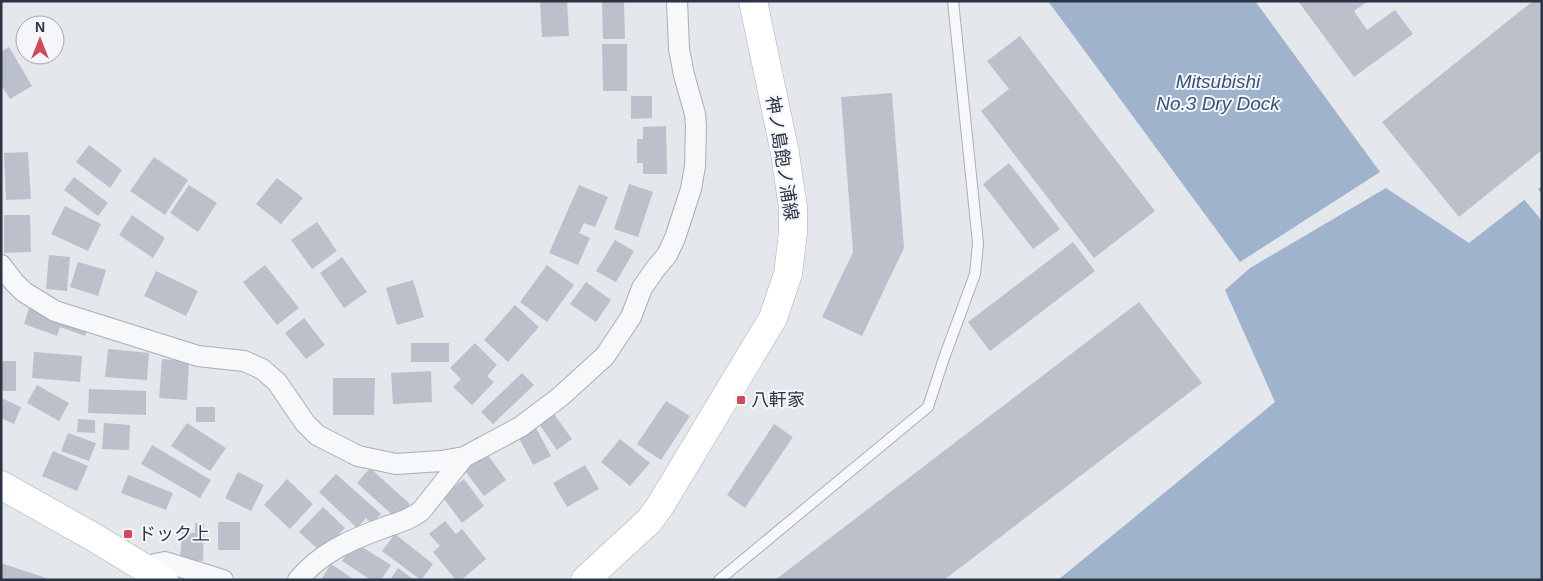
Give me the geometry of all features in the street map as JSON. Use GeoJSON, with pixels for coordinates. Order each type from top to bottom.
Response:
{"type":"FeatureCollection","features":[{"type":"Feature","properties":{"kind":"main road","name":"神ノ島飽ノ浦線"},"geometry":{"type":"LineString","coordinates":[[585,580],[649,521],[660,506],[773,318],[788,274],[793,233],[793,207],[786,154],[753,1]]}},
{"type":"Feature","properties":{"kind":"main road"},"geometry":{"type":"LineString","coordinates":[[1,485],[157,575]]}},
{"type":"Feature","properties":{"kind":"street"},"geometry":{"type":"LineString","coordinates":[[1,265],[24,292],[56,311],[198,356],[244,361],[262,369],[277,382],[305,423],[317,435],[358,456],[396,464],[464,458],[520,427],[560,397],[605,356],[632,317],[642,288],[667,255],[676,238],[695,166],[696,126],[695,114],[679,49],[677,1]]}},
{"type":"Feature","properties":{"kind":"street"},"geometry":{"type":"LineString","coordinates":[[298,580],[328,552],[348,541],[413,518],[421,511],[464,458]]}},
{"type":"Feature","properties":{"kind":"street"},"geometry":{"type":"LineString","coordinates":[[157,575],[156,564],[164,562],[223,580]]}},
{"type":"Feature","properties":{"kind":"lane"},"geometry":{"type":"LineString","coordinates":[[719,580],[928,407],[975,274],[978,243],[953,1]]}},
{"type":"Feature","properties":{"kind":"water","name":"Mitsubishi No.3 Dry Dock"},"geometry":{"type":"Polygon","coordinates":[[[1048,1],[1255,1],[1380,172],[1240,262],[1048,1]]]}},
{"type":"Feature","properties":{"kind":"water"},"geometry":{"type":"Polygon","coordinates":[[[1542,186],[1542,580],[1058,580],[1275,402],[1225,290],[1250,268],[1386,188],[1469,243],[1542,186]]]}},
{"type":"Feature","properties":{"kind":"pier"},"geometry":{"type":"Polygon","coordinates":[[[1536,187],[1542,194],[1542,221],[1523,198],[1536,187]]]}},
{"type":"Feature","properties":{"kind":"building"},"geometry":{"type":"Polygon","coordinates":[[[540,1],[567,1],[569,36],[542,37],[540,1]]]}},
{"type":"Feature","properties":{"kind":"building"},"geometry":{"type":"Polygon","coordinates":[[[602,1],[624,1],[625,39],[603,39],[602,1]]]}},
{"type":"Feature","properties":{"kind":"building"},"geometry":{"type":"Polygon","coordinates":[[[1298,1],[1368,1],[1354,11],[1367,30],[1395,10],[1413,34],[1354,77],[1298,1]]]}},
{"type":"Feature","properties":{"kind":"building"},"geometry":{"type":"Polygon","coordinates":[[[1533,1],[1542,1],[1542,150],[1459,217],[1382,122],[1533,1]]]}},
{"type":"Feature","properties":{"kind":"building"},"geometry":{"type":"Polygon","coordinates":[[[1020,36],[1155,211],[1094,258],[981,111],[1009,89],[987,61],[1020,36]]]}},
{"type":"Feature","properties":{"kind":"building"},"geometry":{"type":"Polygon","coordinates":[[[602,44],[627,44],[627,91],[603,91],[602,44]]]}},
{"type":"Feature","properties":{"kind":"building"},"geometry":{"type":"Polygon","coordinates":[[[9,47],[15,57],[15,65],[20,65],[32,86],[10,99],[1,85],[1,52],[9,47]]]}},
{"type":"Feature","properties":{"kind":"building"},"geometry":{"type":"Polygon","coordinates":[[[892,93],[904,248],[862,336],[822,317],[853,252],[841,97],[892,93]]]}},
{"type":"Feature","properties":{"kind":"building"},"geometry":{"type":"Polygon","coordinates":[[[631,96],[652,96],[652,118],[631,119],[631,96]]]}},
{"type":"Feature","properties":{"kind":"building"},"geometry":{"type":"Polygon","coordinates":[[[666,126],[667,174],[643,174],[643,163],[637,163],[637,139],[643,139],[643,127],[666,126]]]}},
{"type":"Feature","properties":{"kind":"building"},"geometry":{"type":"Polygon","coordinates":[[[89,145],[122,170],[110,188],[76,162],[89,145]]]}},
{"type":"Feature","properties":{"kind":"building"},"geometry":{"type":"Polygon","coordinates":[[[28,152],[31,199],[6,200],[4,153],[28,152]]]}},
{"type":"Feature","properties":{"kind":"building"},"geometry":{"type":"Polygon","coordinates":[[[154,157],[188,180],[165,215],[130,191],[154,157]]]}},
{"type":"Feature","properties":{"kind":"building"},"geometry":{"type":"Polygon","coordinates":[[[1009,163],[1060,229],[1033,249],[983,184],[1009,163]]]}},
{"type":"Feature","properties":{"kind":"building"},"geometry":{"type":"Polygon","coordinates":[[[74,177],[108,203],[98,216],[64,190],[74,177]]]}},
{"type":"Feature","properties":{"kind":"building"},"geometry":{"type":"Polygon","coordinates":[[[277,178],[303,198],[281,224],[256,204],[277,178]]]}},
{"type":"Feature","properties":{"kind":"building"},"geometry":{"type":"Polygon","coordinates":[[[629,184],[653,192],[638,237],[614,229],[629,184]]]}},
{"type":"Feature","properties":{"kind":"building"},"geometry":{"type":"Polygon","coordinates":[[[189,185],[217,203],[198,232],[170,213],[189,185]]]}},
{"type":"Feature","properties":{"kind":"building"},"geometry":{"type":"Polygon","coordinates":[[[579,185],[608,197],[595,227],[584,223],[579,233],[590,238],[578,265],[549,253],[579,185]]]}},
{"type":"Feature","properties":{"kind":"building"},"geometry":{"type":"Polygon","coordinates":[[[65,206],[101,224],[88,251],[51,234],[65,206]]]}},
{"type":"Feature","properties":{"kind":"building"},"geometry":{"type":"Polygon","coordinates":[[[4,215],[30,215],[31,252],[4,253],[4,215]]]}},
{"type":"Feature","properties":{"kind":"building"},"geometry":{"type":"Polygon","coordinates":[[[132,215],[165,238],[153,258],[119,235],[132,215]]]}},
{"type":"Feature","properties":{"kind":"building"},"geometry":{"type":"Polygon","coordinates":[[[317,222],[337,251],[312,269],[291,240],[317,222]]]}},
{"type":"Feature","properties":{"kind":"building"},"geometry":{"type":"Polygon","coordinates":[[[615,240],[634,251],[616,282],[596,271],[615,240]]]}},
{"type":"Feature","properties":{"kind":"building"},"geometry":{"type":"Polygon","coordinates":[[[1073,242],[1095,271],[990,351],[968,322],[1073,242]]]}},
{"type":"Feature","properties":{"kind":"building"},"geometry":{"type":"Polygon","coordinates":[[[49,255],[70,257],[67,291],[46,289],[49,255]]]}},
{"type":"Feature","properties":{"kind":"building"},"geometry":{"type":"Polygon","coordinates":[[[342,257],[367,292],[344,308],[320,273],[342,257]]]}},
{"type":"Feature","properties":{"kind":"building"},"geometry":{"type":"Polygon","coordinates":[[[78,262],[106,270],[98,296],[70,287],[78,262]]]}},
{"type":"Feature","properties":{"kind":"building"},"geometry":{"type":"Polygon","coordinates":[[[265,265],[299,308],[277,325],[243,282],[265,265]]]}},
{"type":"Feature","properties":{"kind":"building"},"geometry":{"type":"Polygon","coordinates":[[[547,265],[574,285],[547,322],[520,302],[547,265]]]}},
{"type":"Feature","properties":{"kind":"building"},"geometry":{"type":"Polygon","coordinates":[[[156,271],[198,291],[186,316],[144,296],[156,271]]]}},
{"type":"Feature","properties":{"kind":"building"},"geometry":{"type":"Polygon","coordinates":[[[413,280],[424,317],[397,325],[386,288],[413,280]]]}},
{"type":"Feature","properties":{"kind":"building"},"geometry":{"type":"Polygon","coordinates":[[[586,282],[611,300],[596,322],[570,304],[586,282]]]}},
{"type":"Feature","properties":{"kind":"building"},"geometry":{"type":"Polygon","coordinates":[[[1139,302],[1202,383],[944,580],[775,580],[1139,302]]]}},
{"type":"Feature","properties":{"kind":"building"},"geometry":{"type":"Polygon","coordinates":[[[30,305],[89,325],[85,336],[60,327],[57,336],[24,324],[30,305]]]}},
{"type":"Feature","properties":{"kind":"building"},"geometry":{"type":"Polygon","coordinates":[[[515,305],[539,327],[508,362],[484,340],[515,305]]]}},
{"type":"Feature","properties":{"kind":"building"},"geometry":{"type":"Polygon","coordinates":[[[304,318],[325,345],[306,359],[285,333],[304,318]]]}},
{"type":"Feature","properties":{"kind":"building"},"geometry":{"type":"Polygon","coordinates":[[[411,343],[449,343],[449,362],[411,362],[411,343]]]}},
{"type":"Feature","properties":{"kind":"building"},"geometry":{"type":"Polygon","coordinates":[[[475,343],[497,365],[487,376],[494,382],[472,405],[453,387],[461,379],[450,368],[475,343]]]}},
{"type":"Feature","properties":{"kind":"building"},"geometry":{"type":"Polygon","coordinates":[[[108,349],[149,353],[147,380],[105,377],[108,349]]]}},
{"type":"Feature","properties":{"kind":"building"},"geometry":{"type":"Polygon","coordinates":[[[34,352],[82,356],[80,382],[32,378],[34,352]]]}},
{"type":"Feature","properties":{"kind":"building"},"geometry":{"type":"Polygon","coordinates":[[[162,359],[189,361],[187,400],[159,398],[162,359]]]}},
{"type":"Feature","properties":{"kind":"building"},"geometry":{"type":"Polygon","coordinates":[[[1,361],[16,361],[16,391],[1,391],[1,361]]]}},
{"type":"Feature","properties":{"kind":"building"},"geometry":{"type":"Polygon","coordinates":[[[431,371],[432,402],[393,404],[391,373],[431,371]]]}},
{"type":"Feature","properties":{"kind":"building"},"geometry":{"type":"Polygon","coordinates":[[[522,373],[534,385],[493,424],[481,412],[522,373]]]}},
{"type":"Feature","properties":{"kind":"building"},"geometry":{"type":"Polygon","coordinates":[[[333,378],[375,378],[374,415],[333,415],[333,378]]]}},
{"type":"Feature","properties":{"kind":"building"},"geometry":{"type":"Polygon","coordinates":[[[37,385],[69,403],[59,421],[27,403],[37,385]]]}},
{"type":"Feature","properties":{"kind":"building"},"geometry":{"type":"Polygon","coordinates":[[[89,389],[146,391],[146,415],[88,413],[89,389]]]}},
{"type":"Feature","properties":{"kind":"building"},"geometry":{"type":"Polygon","coordinates":[[[1,398],[21,407],[14,424],[1,418],[1,398]]]}},
{"type":"Feature","properties":{"kind":"building"},"geometry":{"type":"Polygon","coordinates":[[[666,401],[690,416],[661,460],[637,444],[666,401]]]}},
{"type":"Feature","properties":{"kind":"building"},"geometry":{"type":"Polygon","coordinates":[[[196,407],[215,407],[215,422],[196,422],[196,407]]]}},
{"type":"Feature","properties":{"kind":"building"},"geometry":{"type":"Polygon","coordinates":[[[552,411],[572,439],[557,450],[537,421],[552,411]]]}},
{"type":"Feature","properties":{"kind":"building"},"geometry":{"type":"Polygon","coordinates":[[[78,419],[95,420],[95,433],[77,432],[78,419]]]}},
{"type":"Feature","properties":{"kind":"building"},"geometry":{"type":"Polygon","coordinates":[[[104,423],[130,425],[129,450],[102,449],[104,423]]]}},
{"type":"Feature","properties":{"kind":"building"},"geometry":{"type":"Polygon","coordinates":[[[187,423],[226,448],[210,471],[171,446],[187,423]]]}},
{"type":"Feature","properties":{"kind":"building"},"geometry":{"type":"Polygon","coordinates":[[[774,424],[793,437],[745,508],[727,495],[774,424]]]}},
{"type":"Feature","properties":{"kind":"building"},"geometry":{"type":"Polygon","coordinates":[[[535,426],[551,456],[533,465],[518,436],[535,426]]]}},
{"type":"Feature","properties":{"kind":"building"},"geometry":{"type":"Polygon","coordinates":[[[68,433],[96,443],[89,461],[61,451],[68,433]]]}},
{"type":"Feature","properties":{"kind":"building"},"geometry":{"type":"Polygon","coordinates":[[[620,439],[650,463],[630,486],[601,462],[620,439]]]}},
{"type":"Feature","properties":{"kind":"building"},"geometry":{"type":"Polygon","coordinates":[[[152,445],[211,480],[200,498],[141,464],[152,445]]]}},
{"type":"Feature","properties":{"kind":"building"},"geometry":{"type":"Polygon","coordinates":[[[484,450],[506,480],[484,496],[462,467],[484,450]]]}},
{"type":"Feature","properties":{"kind":"building"},"geometry":{"type":"Polygon","coordinates":[[[53,451],[88,466],[77,491],[42,476],[53,451]]]}},
{"type":"Feature","properties":{"kind":"building"},"geometry":{"type":"Polygon","coordinates":[[[585,465],[599,489],[567,507],[553,483],[585,465]]]}},
{"type":"Feature","properties":{"kind":"building"},"geometry":{"type":"Polygon","coordinates":[[[370,468],[410,504],[397,519],[357,483],[370,468]]]}},
{"type":"Feature","properties":{"kind":"building"},"geometry":{"type":"Polygon","coordinates":[[[238,472],[264,485],[251,511],[225,498],[238,472]]]}},
{"type":"Feature","properties":{"kind":"building"},"geometry":{"type":"Polygon","coordinates":[[[336,474],[381,514],[372,524],[366,518],[357,528],[319,492],[336,474]]]}},
{"type":"Feature","properties":{"kind":"building"},"geometry":{"type":"Polygon","coordinates":[[[128,475],[173,493],[166,510],[121,493],[128,475]]]}},
{"type":"Feature","properties":{"kind":"building"},"geometry":{"type":"Polygon","coordinates":[[[287,479],[313,504],[290,529],[264,505],[287,479]]]}},
{"type":"Feature","properties":{"kind":"building"},"geometry":{"type":"Polygon","coordinates":[[[464,479],[484,506],[462,523],[442,496],[464,479]]]}},
{"type":"Feature","properties":{"kind":"building"},"geometry":{"type":"Polygon","coordinates":[[[323,507],[345,528],[321,552],[299,532],[323,507]]]}},
{"type":"Feature","properties":{"kind":"building"},"geometry":{"type":"Polygon","coordinates":[[[445,521],[456,534],[462,529],[486,559],[461,580],[456,580],[433,552],[440,546],[429,534],[445,521]]]}},
{"type":"Feature","properties":{"kind":"building"},"geometry":{"type":"Polygon","coordinates":[[[218,522],[240,522],[240,550],[218,550],[218,522]]]}},
{"type":"Feature","properties":{"kind":"building"},"geometry":{"type":"Polygon","coordinates":[[[195,523],[204,524],[203,561],[180,560],[182,532],[195,533],[195,523]]]}},
{"type":"Feature","properties":{"kind":"building"},"geometry":{"type":"Polygon","coordinates":[[[395,534],[433,564],[421,580],[382,551],[395,534]]]}},
{"type":"Feature","properties":{"kind":"building"},"geometry":{"type":"Polygon","coordinates":[[[354,542],[391,565],[381,580],[371,580],[342,561],[354,542]]]}},
{"type":"Feature","properties":{"kind":"building"},"geometry":{"type":"Polygon","coordinates":[[[1,563],[49,579],[49,580],[1,580],[1,563]]]}},
{"type":"Feature","properties":{"kind":"building"},"geometry":{"type":"Polygon","coordinates":[[[331,564],[355,580],[321,580],[331,564]]]}},
{"type":"Feature","properties":{"kind":"building"},"geometry":{"type":"Polygon","coordinates":[[[398,568],[414,580],[390,580],[398,568]]]}},
{"type":"Feature","properties":{"kind":"place","name":"八軒家"},"geometry":{"type":"Point","coordinates":[741,400]}},
{"type":"Feature","properties":{"kind":"place","name":"ドック上"},"geometry":{"type":"Point","coordinates":[128,534]}}]}
